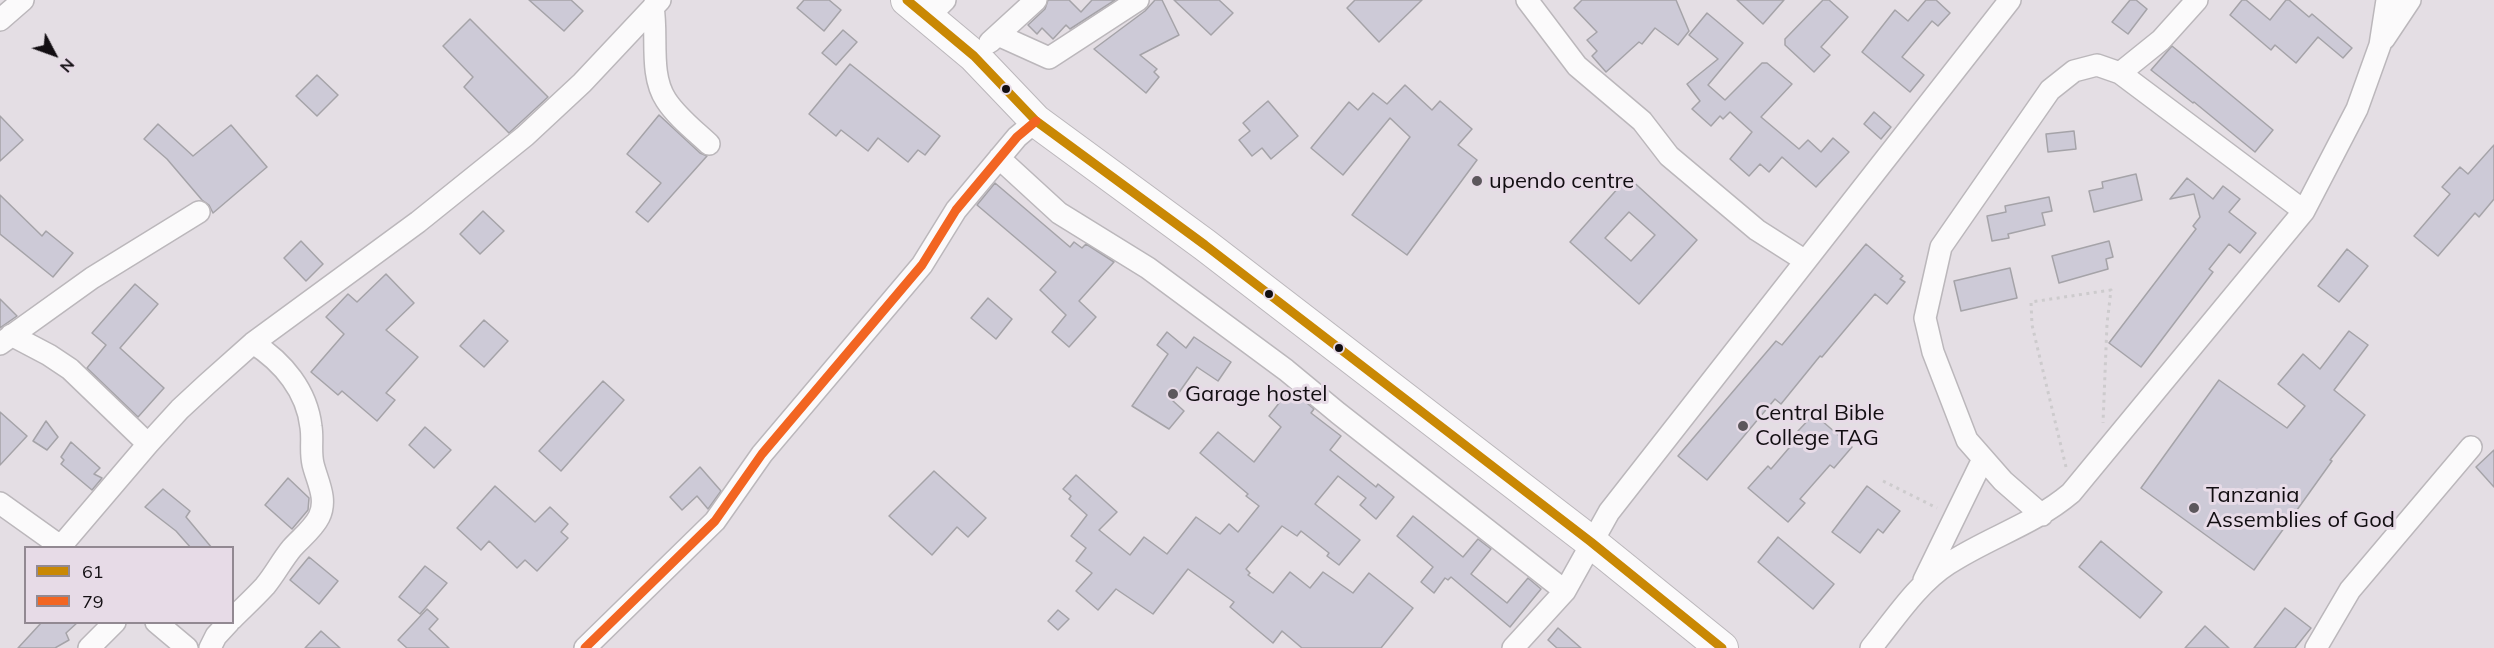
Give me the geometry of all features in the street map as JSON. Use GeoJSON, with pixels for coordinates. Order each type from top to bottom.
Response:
{"type":"FeatureCollection","features":[{"type":"Feature","properties":{"kind":"highway"},"geometry":{"type":"LineString","coordinates":[[927,6],[1036,121],[1206,245],[1591,542],[1722,648]]}},
{"type":"Feature","properties":{"kind":"street"},"geometry":{"type":"LineString","coordinates":[[0,21],[23,0]]}},
{"type":"Feature","properties":{"kind":"street"},"geometry":{"type":"LineString","coordinates":[[974,56],[1036,0]]}},
{"type":"Feature","properties":{"kind":"street"},"geometry":{"type":"LineString","coordinates":[[998,35],[1049,58],[1138,0]]}},
{"type":"Feature","properties":{"kind":"street"},"geometry":{"type":"LineString","coordinates":[[1527,0],[1577,66],[1642,121],[1669,156],[1757,230],[1804,260]]}},
{"type":"Feature","properties":{"kind":"street"},"geometry":{"type":"LineString","coordinates":[[1513,648],[1565,591],[1609,512],[1804,260],[2010,0]]}},
{"type":"Feature","properties":{"kind":"street"},"geometry":{"type":"LineString","coordinates":[[2120,73],[2161,40],[2197,0]]}},
{"type":"Feature","properties":{"kind":"street"},"geometry":{"type":"LineString","coordinates":[[1871,648],[1918,591],[1949,563],[2042,515],[2071,493],[2304,211],[2356,109],[2380,45],[2387,0]]}},
{"type":"Feature","properties":{"kind":"street"},"geometry":{"type":"LineString","coordinates":[[2380,45],[2410,0]]}},
{"type":"Feature","properties":{"kind":"street"},"geometry":{"type":"LineString","coordinates":[[657,4],[659,86],[672,107],[709,144]]}},
{"type":"Feature","properties":{"kind":"street"},"geometry":{"type":"LineString","coordinates":[[63,546],[180,409],[253,343],[418,222],[525,136],[582,83],[657,4]]}},
{"type":"Feature","properties":{"kind":"street"},"geometry":{"type":"LineString","coordinates":[[2042,515],[2003,481],[1967,440],[1933,352],[1926,318],[1941,247],[2050,90],[2074,71],[2097,65],[2120,73],[2304,211]]}},
{"type":"Feature","properties":{"kind":"street"},"geometry":{"type":"LineString","coordinates":[[585,648],[715,521],[762,454],[922,265],[956,210],[1017,136],[1036,121]]}},
{"type":"Feature","properties":{"kind":"street"},"geometry":{"type":"LineString","coordinates":[[999,158],[1059,213],[1148,268],[1287,370],[1338,413],[1565,591]]}},
{"type":"Feature","properties":{"kind":"street"},"geometry":{"type":"LineString","coordinates":[[6,339],[92,278],[199,212]]}},
{"type":"Feature","properties":{"kind":"street"},"geometry":{"type":"LineString","coordinates":[[6,339],[49,355],[70,369],[148,444]]}},
{"type":"Feature","properties":{"kind":"street"},"geometry":{"type":"LineString","coordinates":[[234,617],[265,585],[291,549],[308,532],[323,507],[323,498],[311,453],[312,430],[305,400],[290,375],[268,352],[253,343]]}},
{"type":"Feature","properties":{"kind":"street"},"geometry":{"type":"LineString","coordinates":[[2316,648],[2350,590],[2471,447]]}},
{"type":"Feature","properties":{"kind":"street"},"geometry":{"type":"LineString","coordinates":[[1918,591],[1983,459]]}},
{"type":"Feature","properties":{"kind":"street"},"geometry":{"type":"LineString","coordinates":[[0,503],[61,546]]}},
{"type":"Feature","properties":{"kind":"street"},"geometry":{"type":"LineString","coordinates":[[89,648],[113,624]]}},
{"type":"Feature","properties":{"kind":"street"},"geometry":{"type":"LineString","coordinates":[[158,624],[187,648]]}},
{"type":"Feature","properties":{"kind":"street"},"geometry":{"type":"LineString","coordinates":[[210,648],[216,636],[227,624]]}},
{"type":"Feature","properties":{"kind":"path"},"geometry":{"type":"LineString","coordinates":[[2071,493],[2031,325],[2031,302],[2111,290],[2102,429]]}},
{"type":"Feature","properties":{"kind":"path"},"geometry":{"type":"LineString","coordinates":[[1883,481],[1955,517]]}},
{"type":"Feature","properties":{"kind":"building"},"geometry":{"type":"Polygon","coordinates":[[[529,0],[571,0],[583,11],[564,31],[529,0]]]}},
{"type":"Feature","properties":{"kind":"building"},"geometry":{"type":"Polygon","coordinates":[[[804,0],[829,0],[841,10],[824,31],[797,8],[804,0]]]}},
{"type":"Feature","properties":{"kind":"building"},"geometry":{"type":"Polygon","coordinates":[[[1048,0],[1069,0],[1081,12],[1092,0],[1115,0],[1070,29],[1066,25],[1053,39],[1042,28],[1037,34],[1028,25],[1045,9],[1048,0]]]}},
{"type":"Feature","properties":{"kind":"building"},"geometry":{"type":"Polygon","coordinates":[[[1155,0],[1162,0],[1179,35],[1140,55],[1157,69],[1154,72],[1159,77],[1146,93],[1094,49],[1145,11],[1155,0]]]}},
{"type":"Feature","properties":{"kind":"building"},"geometry":{"type":"Polygon","coordinates":[[[1174,0],[1219,0],[1233,13],[1211,35],[1174,0]]]}},
{"type":"Feature","properties":{"kind":"building"},"geometry":{"type":"Polygon","coordinates":[[[1355,0],[1422,0],[1379,42],[1347,8],[1355,0]]]}},
{"type":"Feature","properties":{"kind":"building"},"geometry":{"type":"Polygon","coordinates":[[[1582,0],[1676,0],[1689,31],[1678,45],[1655,28],[1642,44],[1639,42],[1606,72],[1592,56],[1597,51],[1587,40],[1597,32],[1574,8],[1582,0]]]}},
{"type":"Feature","properties":{"kind":"building"},"geometry":{"type":"Polygon","coordinates":[[[1737,0],[1784,0],[1763,24],[1737,0]]]}},
{"type":"Feature","properties":{"kind":"building"},"geometry":{"type":"Polygon","coordinates":[[[1823,0],[1829,0],[1848,17],[1821,47],[1830,55],[1814,72],[1785,45],[1785,39],[1823,0]]]}},
{"type":"Feature","properties":{"kind":"building"},"geometry":{"type":"Polygon","coordinates":[[[1926,0],[1936,0],[1950,13],[1938,26],[1932,21],[1902,57],[1924,75],[1910,92],[1862,52],[1895,10],[1908,21],[1926,0]]]}},
{"type":"Feature","properties":{"kind":"building"},"geometry":{"type":"Polygon","coordinates":[[[2130,0],[2136,0],[2147,9],[2128,34],[2112,22],[2130,0]]]}},
{"type":"Feature","properties":{"kind":"building"},"geometry":{"type":"Polygon","coordinates":[[[2242,0],[2246,0],[2270,20],[2286,0],[2289,0],[2309,17],[2312,14],[2352,48],[2343,58],[2318,37],[2296,63],[2275,45],[2271,50],[2230,15],[2242,0]]]}},
{"type":"Feature","properties":{"kind":"building"},"geometry":{"type":"Polygon","coordinates":[[[1707,13],[1743,43],[1708,85],[1725,100],[1762,63],[1767,63],[1792,84],[1761,117],[1799,149],[1808,140],[1821,152],[1833,138],[1849,152],[1816,187],[1782,157],[1769,172],[1760,164],[1749,176],[1730,159],[1752,132],[1730,112],[1723,119],[1720,116],[1711,126],[1692,109],[1700,101],[1687,84],[1718,59],[1689,35],[1707,13]]]}},
{"type":"Feature","properties":{"kind":"building"},"geometry":{"type":"Polygon","coordinates":[[[470,19],[548,97],[509,133],[464,87],[473,77],[443,46],[470,19]]]}},
{"type":"Feature","properties":{"kind":"building"},"geometry":{"type":"Polygon","coordinates":[[[843,30],[857,42],[836,65],[822,53],[843,30]]]}},
{"type":"Feature","properties":{"kind":"building"},"geometry":{"type":"Polygon","coordinates":[[[2172,46],[2273,130],[2255,152],[2151,70],[2172,46]]]}},
{"type":"Feature","properties":{"kind":"building"},"geometry":{"type":"Polygon","coordinates":[[[850,64],[940,136],[925,155],[918,150],[908,162],[878,138],[868,151],[841,130],[836,136],[809,114],[850,64]]]}},
{"type":"Feature","properties":{"kind":"building"},"geometry":{"type":"Polygon","coordinates":[[[317,75],[338,95],[317,116],[296,96],[317,75]]]}},
{"type":"Feature","properties":{"kind":"building"},"geometry":{"type":"Polygon","coordinates":[[[1405,85],[1432,110],[1440,101],[1472,129],[1458,145],[1477,160],[1407,255],[1352,215],[1410,137],[1390,118],[1343,175],[1311,148],[1349,102],[1358,110],[1373,93],[1387,104],[1405,85]]]}},
{"type":"Feature","properties":{"kind":"building"},"geometry":{"type":"Polygon","coordinates":[[[1268,101],[1298,136],[1271,159],[1262,148],[1252,156],[1239,140],[1250,131],[1243,123],[1268,101]]]}},
{"type":"Feature","properties":{"kind":"building"},"geometry":{"type":"Polygon","coordinates":[[[1874,112],[1891,127],[1881,139],[1864,124],[1874,112]]]}},
{"type":"Feature","properties":{"kind":"building"},"geometry":{"type":"Polygon","coordinates":[[[659,115],[700,153],[707,156],[648,222],[636,212],[661,183],[627,154],[659,115]]]}},
{"type":"Feature","properties":{"kind":"building"},"geometry":{"type":"Polygon","coordinates":[[[0,116],[23,140],[0,161],[0,116]]]}},
{"type":"Feature","properties":{"kind":"building"},"geometry":{"type":"Polygon","coordinates":[[[158,124],[193,156],[231,125],[267,167],[213,213],[209,205],[167,159],[144,139],[158,124]]]}},
{"type":"Feature","properties":{"kind":"building"},"geometry":{"type":"Polygon","coordinates":[[[2074,131],[2076,149],[2048,152],[2046,134],[2074,131]]]}},
{"type":"Feature","properties":{"kind":"building"},"geometry":{"type":"Polygon","coordinates":[[[2494,145],[2494,199],[2479,217],[2475,213],[2438,256],[2414,236],[2450,194],[2442,187],[2460,167],[2468,174],[2494,145]]]}},
{"type":"Feature","properties":{"kind":"building"},"geometry":{"type":"Polygon","coordinates":[[[2136,174],[2142,200],[2094,212],[2089,191],[2103,188],[2102,182],[2136,174]]]}},
{"type":"Feature","properties":{"kind":"building"},"geometry":{"type":"Polygon","coordinates":[[[1628,177],[1697,240],[1639,304],[1570,242],[1628,177]],[[1629,212],[1605,238],[1631,261],[1655,235],[1629,212]]]}},
{"type":"Feature","properties":{"kind":"building"},"geometry":{"type":"Polygon","coordinates":[[[2187,178],[2213,199],[2223,186],[2240,199],[2229,212],[2256,233],[2240,253],[2229,244],[2209,269],[2213,272],[2141,367],[2109,343],[2196,229],[2193,226],[2200,217],[2194,194],[2170,199],[2187,178]]]}},
{"type":"Feature","properties":{"kind":"building"},"geometry":{"type":"Polygon","coordinates":[[[995,183],[1070,247],[1074,242],[1082,248],[1086,244],[1114,262],[1079,301],[1096,317],[1069,347],[1052,332],[1066,315],[1040,290],[1056,272],[977,205],[995,183]]]}},
{"type":"Feature","properties":{"kind":"building"},"geometry":{"type":"Polygon","coordinates":[[[0,195],[42,236],[46,231],[73,253],[53,277],[0,234],[0,195]]]}},
{"type":"Feature","properties":{"kind":"building"},"geometry":{"type":"Polygon","coordinates":[[[2049,197],[2052,211],[2042,213],[2045,225],[2008,234],[2009,238],[1992,241],[1987,216],[2006,212],[2005,206],[2049,197]]]}},
{"type":"Feature","properties":{"kind":"building"},"geometry":{"type":"Polygon","coordinates":[[[483,211],[504,231],[480,254],[460,234],[483,211]]]}},
{"type":"Feature","properties":{"kind":"building"},"geometry":{"type":"Polygon","coordinates":[[[301,241],[323,264],[306,281],[284,258],[301,241]]]}},
{"type":"Feature","properties":{"kind":"building"},"geometry":{"type":"Polygon","coordinates":[[[2109,241],[2113,257],[2106,259],[2108,269],[2059,283],[2052,256],[2109,241]]]}},
{"type":"Feature","properties":{"kind":"building"},"geometry":{"type":"Polygon","coordinates":[[[1866,244],[1903,276],[1900,279],[1905,282],[1887,304],[1875,294],[1781,404],[1775,399],[1707,480],[1678,456],[1776,341],[1782,345],[1866,244]]]}},
{"type":"Feature","properties":{"kind":"building"},"geometry":{"type":"Polygon","coordinates":[[[2347,249],[2368,266],[2339,302],[2318,286],[2347,249]]]}},
{"type":"Feature","properties":{"kind":"building"},"geometry":{"type":"Polygon","coordinates":[[[2010,268],[2017,298],[1961,311],[1954,281],[2010,268]]]}},
{"type":"Feature","properties":{"kind":"building"},"geometry":{"type":"Polygon","coordinates":[[[386,274],[414,303],[386,330],[418,357],[386,393],[395,400],[377,421],[342,391],[338,395],[311,372],[344,334],[326,317],[348,294],[357,302],[386,274]]]}},
{"type":"Feature","properties":{"kind":"building"},"geometry":{"type":"Polygon","coordinates":[[[135,284],[158,304],[120,348],[164,388],[138,417],[87,368],[106,345],[92,333],[135,284]]]}},
{"type":"Feature","properties":{"kind":"building"},"geometry":{"type":"Polygon","coordinates":[[[988,298],[1012,319],[996,339],[971,318],[988,298]]]}},
{"type":"Feature","properties":{"kind":"building"},"geometry":{"type":"Polygon","coordinates":[[[0,299],[17,316],[0,328],[0,299]]]}},
{"type":"Feature","properties":{"kind":"building"},"geometry":{"type":"Polygon","coordinates":[[[484,320],[508,341],[484,367],[460,346],[484,320]]]}},
{"type":"Feature","properties":{"kind":"building"},"geometry":{"type":"Polygon","coordinates":[[[2349,331],[2368,345],[2334,390],[2365,415],[2330,460],[2332,461],[2254,570],[2141,488],[2219,380],[2287,428],[2305,406],[2278,384],[2303,354],[2320,369],[2349,331]]]}},
{"type":"Feature","properties":{"kind":"building"},"geometry":{"type":"Polygon","coordinates":[[[1167,332],[1186,348],[1194,337],[1231,362],[1218,381],[1197,367],[1173,401],[1184,411],[1169,429],[1132,406],[1168,354],[1157,345],[1167,332]]]}},
{"type":"Feature","properties":{"kind":"building"},"geometry":{"type":"Polygon","coordinates":[[[603,381],[624,400],[561,471],[539,451],[603,381]]]}},
{"type":"Feature","properties":{"kind":"building"},"geometry":{"type":"Polygon","coordinates":[[[1290,389],[1314,409],[1311,413],[1341,436],[1330,450],[1376,487],[1378,484],[1394,497],[1376,519],[1360,505],[1366,498],[1338,476],[1315,504],[1360,540],[1339,565],[1327,556],[1329,553],[1301,531],[1297,536],[1282,526],[1246,569],[1250,573],[1248,575],[1273,593],[1290,572],[1310,588],[1323,572],[1353,593],[1369,573],[1413,608],[1381,648],[1302,648],[1282,631],[1273,643],[1230,607],[1234,602],[1188,569],[1153,614],[1116,589],[1098,610],[1076,591],[1092,573],[1076,561],[1086,548],[1071,536],[1087,515],[1069,499],[1071,496],[1063,489],[1076,475],[1117,512],[1099,530],[1130,555],[1144,537],[1167,554],[1196,517],[1220,534],[1229,524],[1238,532],[1259,506],[1200,453],[1218,432],[1254,462],[1281,427],[1269,416],[1290,389]]]}},
{"type":"Feature","properties":{"kind":"building"},"geometry":{"type":"Polygon","coordinates":[[[0,412],[27,436],[0,465],[0,412]]]}},
{"type":"Feature","properties":{"kind":"building"},"geometry":{"type":"Polygon","coordinates":[[[1814,414],[1852,447],[1834,468],[1830,465],[1800,499],[1805,503],[1788,522],[1748,488],[1768,466],[1771,469],[1801,434],[1798,431],[1814,414]]]}},
{"type":"Feature","properties":{"kind":"building"},"geometry":{"type":"Polygon","coordinates":[[[46,421],[58,437],[47,450],[33,441],[46,421]]]}},
{"type":"Feature","properties":{"kind":"building"},"geometry":{"type":"Polygon","coordinates":[[[425,427],[451,450],[434,468],[409,445],[425,427]]]}},
{"type":"Feature","properties":{"kind":"building"},"geometry":{"type":"Polygon","coordinates":[[[71,442],[100,468],[94,474],[102,478],[92,490],[61,464],[64,460],[61,457],[71,442]]]}},
{"type":"Feature","properties":{"kind":"building"},"geometry":{"type":"Polygon","coordinates":[[[2494,450],[2494,487],[2476,467],[2494,450]]]}},
{"type":"Feature","properties":{"kind":"building"},"geometry":{"type":"Polygon","coordinates":[[[700,467],[721,491],[708,509],[697,496],[682,510],[670,497],[700,467]]]}},
{"type":"Feature","properties":{"kind":"building"},"geometry":{"type":"Polygon","coordinates":[[[934,471],[986,518],[968,537],[957,527],[932,555],[889,516],[934,471]]]}},
{"type":"Feature","properties":{"kind":"building"},"geometry":{"type":"Polygon","coordinates":[[[288,478],[309,498],[308,510],[292,529],[265,505],[288,478]]]}},
{"type":"Feature","properties":{"kind":"building"},"geometry":{"type":"Polygon","coordinates":[[[495,486],[535,522],[550,507],[568,524],[561,532],[568,538],[537,571],[525,560],[517,568],[489,541],[481,550],[457,528],[495,486]]]}},
{"type":"Feature","properties":{"kind":"building"},"geometry":{"type":"Polygon","coordinates":[[[1867,486],[1900,511],[1883,533],[1878,529],[1860,553],[1832,532],[1867,486]]]}},
{"type":"Feature","properties":{"kind":"building"},"geometry":{"type":"Polygon","coordinates":[[[163,489],[190,511],[186,517],[210,546],[189,546],[176,531],[145,507],[163,489]]]}},
{"type":"Feature","properties":{"kind":"building"},"geometry":{"type":"Polygon","coordinates":[[[1413,516],[1463,557],[1478,539],[1491,549],[1471,574],[1507,603],[1528,578],[1541,589],[1510,627],[1451,577],[1448,580],[1445,578],[1434,593],[1421,582],[1433,567],[1397,536],[1413,516]]]}},
{"type":"Feature","properties":{"kind":"building"},"geometry":{"type":"Polygon","coordinates":[[[1778,537],[1834,584],[1813,609],[1758,562],[1778,537]]]}},
{"type":"Feature","properties":{"kind":"building"},"geometry":{"type":"Polygon","coordinates":[[[2101,541],[2162,592],[2140,618],[2079,567],[2101,541]]]}},
{"type":"Feature","properties":{"kind":"building"},"geometry":{"type":"Polygon","coordinates":[[[309,557],[338,581],[319,604],[290,580],[309,557]]]}},
{"type":"Feature","properties":{"kind":"building"},"geometry":{"type":"Polygon","coordinates":[[[425,566],[447,583],[420,614],[399,597],[425,566]]]}},
{"type":"Feature","properties":{"kind":"building"},"geometry":{"type":"Polygon","coordinates":[[[2285,608],[2311,628],[2295,648],[2254,648],[2285,608]]]}},
{"type":"Feature","properties":{"kind":"building"},"geometry":{"type":"Polygon","coordinates":[[[427,609],[438,619],[429,629],[449,648],[407,648],[398,640],[427,609]]]}},
{"type":"Feature","properties":{"kind":"building"},"geometry":{"type":"Polygon","coordinates":[[[1058,610],[1069,619],[1058,630],[1048,621],[1058,610]]]}},
{"type":"Feature","properties":{"kind":"building"},"geometry":{"type":"Polygon","coordinates":[[[40,624],[76,624],[66,633],[69,640],[55,648],[18,648],[40,624]]]}},
{"type":"Feature","properties":{"kind":"building"},"geometry":{"type":"Polygon","coordinates":[[[2205,626],[2229,648],[2185,648],[2205,626]]]}},
{"type":"Feature","properties":{"kind":"building"},"geometry":{"type":"Polygon","coordinates":[[[1558,628],[1581,648],[1557,648],[1548,640],[1558,628]]]}},
{"type":"Feature","properties":{"kind":"building"},"geometry":{"type":"Polygon","coordinates":[[[321,631],[340,648],[305,648],[321,631]]]}},
{"type":"Feature","properties":{"kind":"transit line","name":"61"},"geometry":{"type":"LineString","coordinates":[[907,0],[974,56],[1036,121],[1205,245],[1591,542],[1722,648]]}},
{"type":"Feature","properties":{"kind":"transit line","name":"79"},"geometry":{"type":"LineString","coordinates":[[585,648],[715,521],[762,454],[922,265],[956,210],[1017,137],[1036,121]]}},
{"type":"Feature","properties":{"kind":"place","name":"upendo centre"},"geometry":{"type":"Point","coordinates":[1477,181]}},
{"type":"Feature","properties":{"kind":"place","name":"Garage hostel"},"geometry":{"type":"Point","coordinates":[1173,394]}},
{"type":"Feature","properties":{"kind":"place","name":"Central Bible College TAG"},"geometry":{"type":"Point","coordinates":[1743,426]}},
{"type":"Feature","properties":{"kind":"place","name":"Tanzania Assemblies of God"},"geometry":{"type":"Point","coordinates":[2194,508]}}]}
